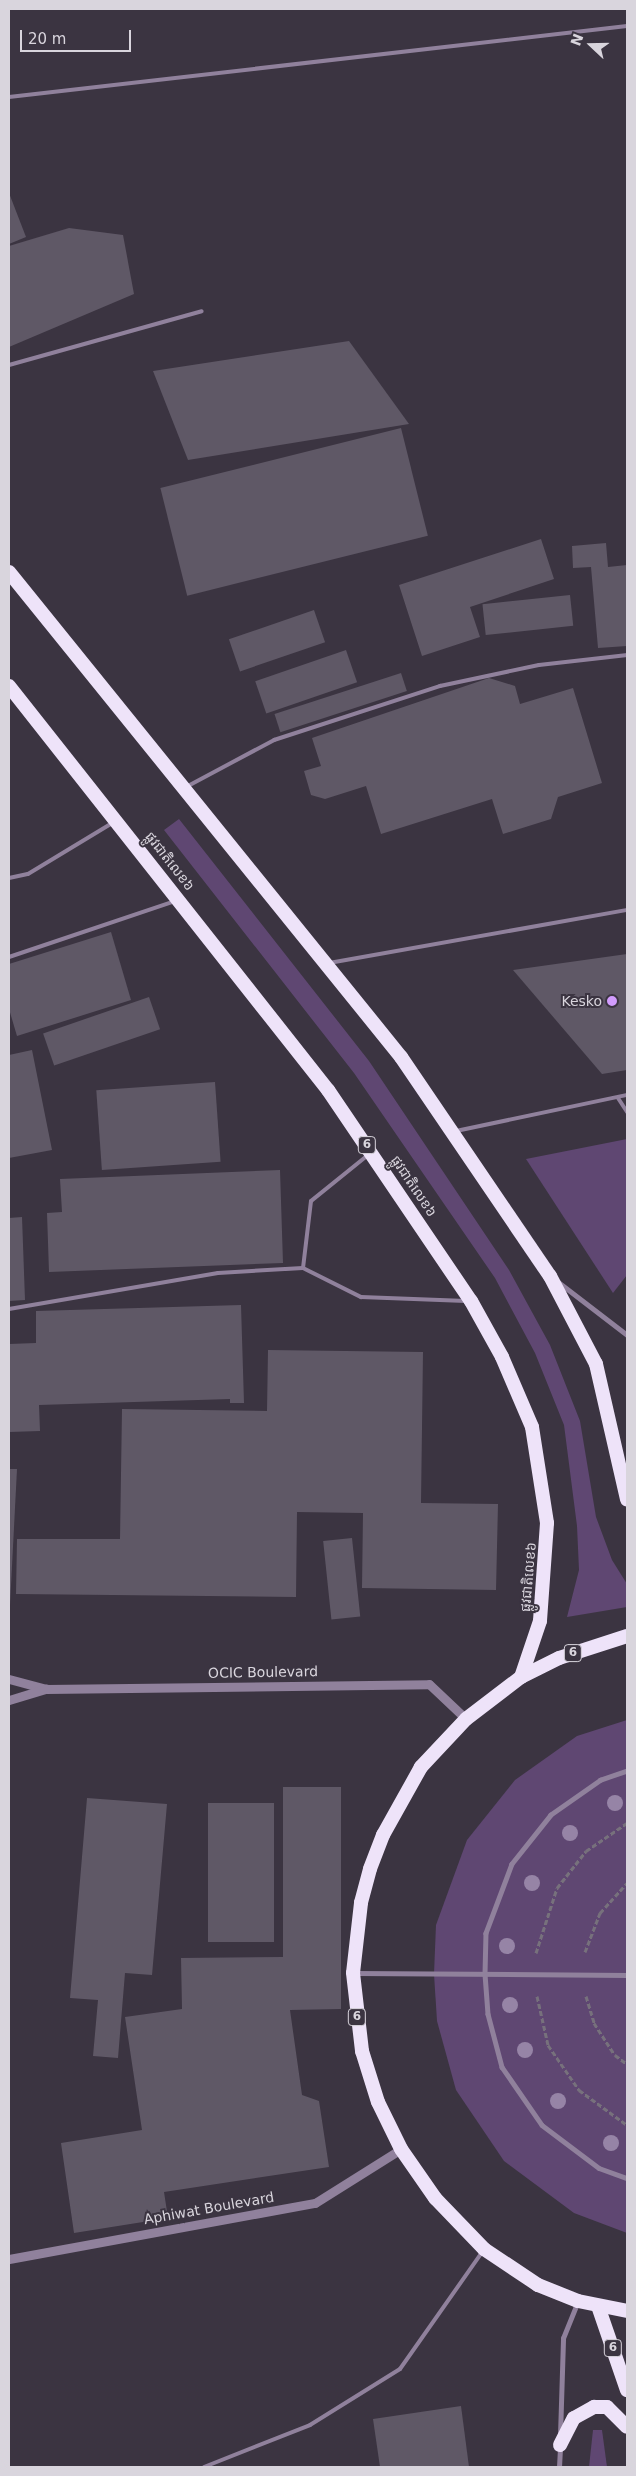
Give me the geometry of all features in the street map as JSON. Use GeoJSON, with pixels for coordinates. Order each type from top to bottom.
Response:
{"type":"FeatureCollection","features":[{"type":"Feature","properties":{"kind":"highway"},"geometry":{"type":"LineString","coordinates":[[9,572],[401,1057],[550,1276],[596,1364],[627,1499]]}},
{"type":"Feature","properties":{"kind":"highway","name":"ផ្លូវជាតិលេខ៦"},"geometry":{"type":"LineString","coordinates":[[9,686],[180,899],[372,1152],[471,1301],[517,1392],[542,1470],[548,1551],[544,1597],[521,1677]]}},
{"type":"Feature","properties":{"kind":"highway","name":"6"},"geometry":{"type":"LineString","coordinates":[[627,1636],[559,1658],[521,1677],[466,1720],[421,1767],[382,1835],[361,1903],[353,1973],[369,2077],[401,2149],[435,2198],[484,2249],[538,2285],[578,2301],[627,2311]]}},
{"type":"Feature","properties":{"kind":"highway","name":"6"},"geometry":{"type":"LineString","coordinates":[[598,2306],[627,2390]]}},
{"type":"Feature","properties":{"kind":"highway"},"geometry":{"type":"LineString","coordinates":[[560,2444],[574,2418],[594,2407],[607,2407],[627,2427]]}},
{"type":"Feature","properties":{"kind":"street"},"geometry":{"type":"LineString","coordinates":[[550,1276],[627,1335]]}},
{"type":"Feature","properties":{"kind":"street","name":"OCIC Boulevard"},"geometry":{"type":"LineString","coordinates":[[9,1679],[46,1689]]}},
{"type":"Feature","properties":{"kind":"street","name":"OCIC Boulevard"},"geometry":{"type":"LineString","coordinates":[[9,1700],[46,1689],[429,1684],[466,1720]]}},
{"type":"Feature","properties":{"kind":"street"},"geometry":{"type":"LineString","coordinates":[[627,1771],[601,1780],[551,1815],[512,1864],[486,1933],[485,1974],[488,2014],[502,2067],[542,2125],[599,2168],[627,2178]]}},
{"type":"Feature","properties":{"kind":"street"},"geometry":{"type":"LineString","coordinates":[[353,1973],[627,1975]]}},
{"type":"Feature","properties":{"kind":"street","name":"Aphiwat Boulevard"},"geometry":{"type":"LineString","coordinates":[[9,2259],[315,2203],[401,2149]]}},
{"type":"Feature","properties":{"kind":"street"},"geometry":{"type":"LineString","coordinates":[[559,2467],[563,2338],[578,2301]]}},
{"type":"Feature","properties":{"kind":"lane"},"geometry":{"type":"LineString","coordinates":[[9,97],[627,26]]}},
{"type":"Feature","properties":{"kind":"lane"},"geometry":{"type":"LineString","coordinates":[[9,365],[202,311]]}},
{"type":"Feature","properties":{"kind":"lane"},"geometry":{"type":"LineString","coordinates":[[184,788],[274,740],[440,686],[539,665],[627,655]]}},
{"type":"Feature","properties":{"kind":"lane"},"geometry":{"type":"LineString","coordinates":[[9,878],[28,874],[117,820]]}},
{"type":"Feature","properties":{"kind":"lane"},"geometry":{"type":"LineString","coordinates":[[9,957],[180,899]]}},
{"type":"Feature","properties":{"kind":"lane"},"geometry":{"type":"LineString","coordinates":[[326,963],[627,910]]}},
{"type":"Feature","properties":{"kind":"lane"},"geometry":{"type":"LineString","coordinates":[[452,1132],[627,1095]]}},
{"type":"Feature","properties":{"kind":"lane"},"geometry":{"type":"LineString","coordinates":[[618,1098],[627,1112]]}},
{"type":"Feature","properties":{"kind":"lane"},"geometry":{"type":"LineString","coordinates":[[303,1268],[311,1201],[372,1152]]}},
{"type":"Feature","properties":{"kind":"lane"},"geometry":{"type":"LineString","coordinates":[[9,1309],[218,1273],[303,1268],[361,1297],[471,1301]]}},
{"type":"Feature","properties":{"kind":"lane"},"geometry":{"type":"LineString","coordinates":[[204,2467],[310,2425],[400,2369],[484,2249]]}},
{"type":"Feature","properties":{"kind":"path"},"geometry":{"type":"LineString","coordinates":[[627,1823],[586,1851],[557,1888],[536,1942],[535,1974],[548,2045],[579,2090],[627,2125]]}},
{"type":"Feature","properties":{"kind":"path"},"geometry":{"type":"LineString","coordinates":[[627,1883],[600,1913],[585,1952],[585,1974],[594,2023],[627,2064]]}},
{"type":"Feature","properties":{"kind":"shaded area"},"geometry":{"type":"Polygon","coordinates":[[[179,819],[369,1061],[509,1270],[550,1345],[580,1421],[596,1517],[612,1560],[627,1584],[627,1607],[567,1617],[579,1570],[577,1526],[564,1425],[535,1353],[495,1278],[354,1073],[164,830],[179,819]]]}},
{"type":"Feature","properties":{"kind":"shaded area"},"geometry":{"type":"Polygon","coordinates":[[[627,1139],[627,1275],[613,1293],[526,1159],[627,1139]]]}},
{"type":"Feature","properties":{"kind":"shaded area"},"geometry":{"type":"Polygon","coordinates":[[[627,1720],[627,2233],[574,2213],[504,2161],[456,2090],[437,2021],[434,1974],[436,1925],[467,1840],[515,1780],[577,1736],[627,1720]]]}},
{"type":"Feature","properties":{"kind":"shaded area"},"geometry":{"type":"Polygon","coordinates":[[[593,2430],[602,2430],[607,2467],[589,2467],[593,2430]]]}},
{"type":"Feature","properties":{"kind":"building"},"geometry":{"type":"Polygon","coordinates":[[[9,193],[26,237],[9,244],[9,193]]]}},
{"type":"Feature","properties":{"kind":"building"},"geometry":{"type":"Polygon","coordinates":[[[69,228],[123,235],[134,294],[9,347],[9,246],[69,228]]]}},
{"type":"Feature","properties":{"kind":"building"},"geometry":{"type":"Polygon","coordinates":[[[349,341],[409,424],[188,460],[153,371],[349,341]]]}},
{"type":"Feature","properties":{"kind":"building"},"geometry":{"type":"Polygon","coordinates":[[[401,428],[428,536],[187,596],[160,488],[401,428]]]}},
{"type":"Feature","properties":{"kind":"building"},"geometry":{"type":"Polygon","coordinates":[[[541,539],[554,579],[470,607],[480,637],[422,656],[399,585],[541,539]]]}},
{"type":"Feature","properties":{"kind":"building"},"geometry":{"type":"Polygon","coordinates":[[[606,543],[608,567],[627,565],[627,646],[598,648],[591,567],[573,568],[572,546],[606,543]]]}},
{"type":"Feature","properties":{"kind":"building"},"geometry":{"type":"Polygon","coordinates":[[[570,595],[573,626],[486,635],[482,604],[570,595]]]}},
{"type":"Feature","properties":{"kind":"building"},"geometry":{"type":"Polygon","coordinates":[[[314,610],[325,642],[240,671],[229,639],[314,610]]]}},
{"type":"Feature","properties":{"kind":"building"},"geometry":{"type":"Polygon","coordinates":[[[346,650],[357,682],[266,713],[255,681],[346,650]]]}},
{"type":"Feature","properties":{"kind":"building"},"geometry":{"type":"Polygon","coordinates":[[[401,673],[407,691],[280,732],[275,714],[401,673]]]}},
{"type":"Feature","properties":{"kind":"building"},"geometry":{"type":"Polygon","coordinates":[[[489,678],[515,686],[520,704],[573,688],[602,783],[558,797],[551,819],[503,834],[492,799],[381,834],[366,786],[325,799],[311,795],[304,771],[321,766],[312,738],[489,678]]]}},
{"type":"Feature","properties":{"kind":"building"},"geometry":{"type":"Polygon","coordinates":[[[111,932],[131,1000],[17,1036],[9,1009],[9,964],[111,932]]]}},
{"type":"Feature","properties":{"kind":"building"},"geometry":{"type":"Polygon","coordinates":[[[627,954],[627,1070],[602,1074],[513,970],[627,954]]]}},
{"type":"Feature","properties":{"kind":"building"},"geometry":{"type":"Polygon","coordinates":[[[149,997],[160,1029],[54,1066],[43,1033],[149,997]]]}},
{"type":"Feature","properties":{"kind":"building"},"geometry":{"type":"Polygon","coordinates":[[[32,1050],[52,1150],[9,1158],[9,1055],[32,1050]]]}},
{"type":"Feature","properties":{"kind":"building"},"geometry":{"type":"Polygon","coordinates":[[[215,1082],[221,1162],[102,1170],[96,1090],[215,1082]]]}},
{"type":"Feature","properties":{"kind":"building"},"geometry":{"type":"Polygon","coordinates":[[[280,1170],[283,1263],[49,1272],[47,1213],[62,1212],[60,1179],[280,1170]]]}},
{"type":"Feature","properties":{"kind":"building"},"geometry":{"type":"Polygon","coordinates":[[[22,1217],[25,1300],[9,1301],[9,1218],[22,1217]]]}},
{"type":"Feature","properties":{"kind":"building"},"geometry":{"type":"Polygon","coordinates":[[[241,1305],[244,1403],[230,1403],[230,1399],[39,1405],[40,1431],[9,1432],[9,1344],[36,1343],[36,1311],[241,1305]]]}},
{"type":"Feature","properties":{"kind":"building"},"geometry":{"type":"Polygon","coordinates":[[[268,1350],[423,1352],[421,1503],[498,1504],[496,1590],[362,1588],[363,1513],[297,1512],[296,1597],[16,1594],[17,1539],[120,1539],[122,1409],[267,1411],[268,1350]]]}},
{"type":"Feature","properties":{"kind":"building"},"geometry":{"type":"Polygon","coordinates":[[[9,1469],[17,1469],[10,1605],[9,1605],[9,1469]]]}},
{"type":"Feature","properties":{"kind":"building"},"geometry":{"type":"Polygon","coordinates":[[[352,1538],[360,1617],[331,1620],[323,1541],[352,1538]]]}},
{"type":"Feature","properties":{"kind":"building"},"geometry":{"type":"Polygon","coordinates":[[[283,1787],[341,1787],[341,2009],[290,2010],[302,2095],[319,2101],[329,2167],[164,2192],[168,2218],[74,2233],[61,2143],[142,2130],[125,2017],[182,2009],[181,1958],[283,1957],[283,1787]]]}},
{"type":"Feature","properties":{"kind":"building"},"geometry":{"type":"Polygon","coordinates":[[[87,1798],[167,1804],[152,1975],[125,1973],[118,2058],[93,2056],[98,2000],[70,1998],[87,1798]]]}},
{"type":"Feature","properties":{"kind":"building"},"geometry":{"type":"Polygon","coordinates":[[[208,1803],[274,1803],[274,1942],[208,1942],[208,1803]]]}},
{"type":"Feature","properties":{"kind":"building"},"geometry":{"type":"Polygon","coordinates":[[[461,2406],[469,2467],[380,2467],[373,2419],[461,2406]]]}},
{"type":"Feature","properties":{"kind":"place","name":"Kesko"},"geometry":{"type":"Point","coordinates":[612,1001]}}]}
